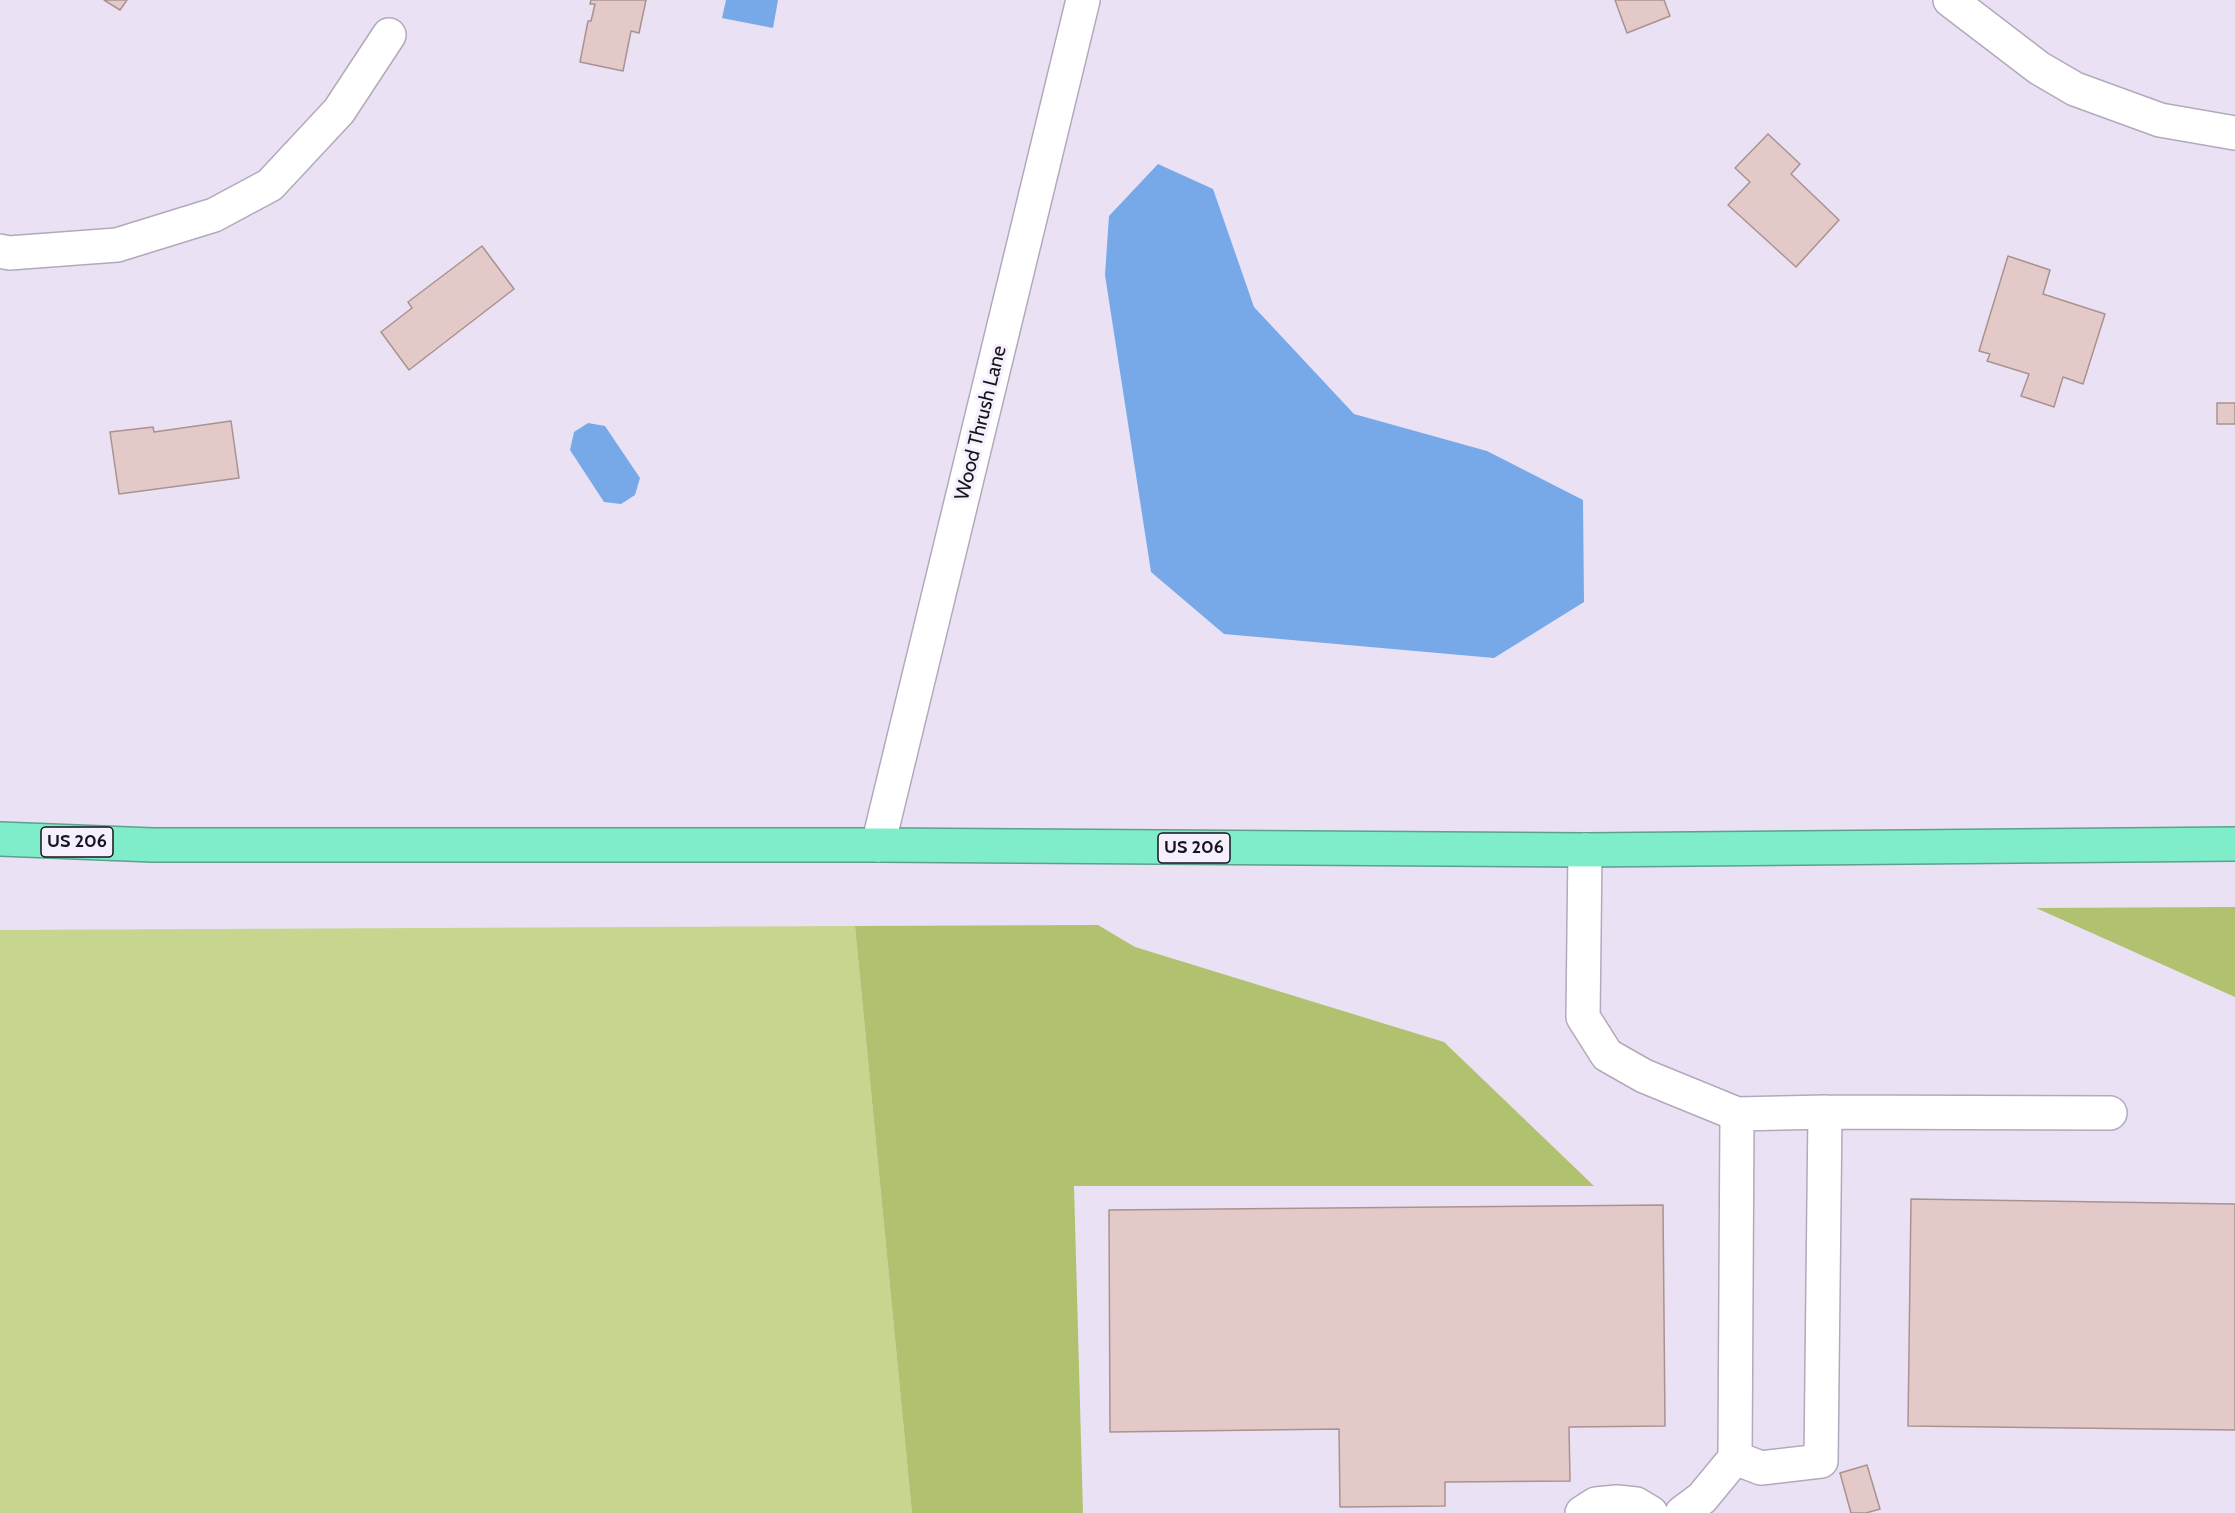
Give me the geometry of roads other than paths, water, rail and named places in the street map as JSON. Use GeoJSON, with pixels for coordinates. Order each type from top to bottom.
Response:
{"type":"FeatureCollection","features":[{"type":"Feature","properties":{"kind":"highway","name":"US 206"},"geometry":{"type":"LineString","coordinates":[[0,839],[153,845],[878,845],[1585,850],[2235,844]]}},
{"type":"Feature","properties":{"kind":"street","name":"Wood Thrush Lane"},"geometry":{"type":"LineString","coordinates":[[878,845],[1083,0]]}},
{"type":"Feature","properties":{"kind":"street"},"geometry":{"type":"LineString","coordinates":[[1950,0],[2039,68],[2075,88],[2160,120],[2235,133]]}},
{"type":"Feature","properties":{"kind":"street"},"geometry":{"type":"LineString","coordinates":[[0,251],[9,253],[117,245],[214,215],[270,185],[339,111],[389,35]]}},
{"type":"Feature","properties":{"kind":"street"},"geometry":{"type":"LineString","coordinates":[[1585,850],[1583,1017],[1607,1055],[1644,1076],[1737,1114],[2110,1113]]}},
{"type":"Feature","properties":{"kind":"street"},"geometry":{"type":"LineString","coordinates":[[1736,1458],[1761,1468],[1821,1461],[1825,1112]]}},
{"type":"Feature","properties":{"kind":"street"},"geometry":{"type":"LineString","coordinates":[[1682,1513],[1702,1498],[1736,1458],[1737,1114]]}},
{"type":"Feature","properties":{"kind":"street"},"geometry":{"type":"LineString","coordinates":[[1582,1513],[1596,1504],[1617,1502],[1636,1504],[1651,1513]]}},
{"type":"Feature","properties":{"kind":"water"},"geometry":{"type":"Polygon","coordinates":[[[726,0],[778,0],[773,28],[722,18],[726,0]]]}},
{"type":"Feature","properties":{"kind":"water"},"geometry":{"type":"Polygon","coordinates":[[[1158,164],[1213,189],[1254,307],[1354,414],[1487,451],[1583,500],[1584,602],[1494,658],[1224,634],[1151,572],[1105,275],[1109,216],[1158,164]]]}},
{"type":"Feature","properties":{"kind":"water"},"geometry":{"type":"Polygon","coordinates":[[[588,423],[605,426],[640,478],[635,495],[621,504],[604,502],[570,450],[574,432],[588,423]]]}}]}
